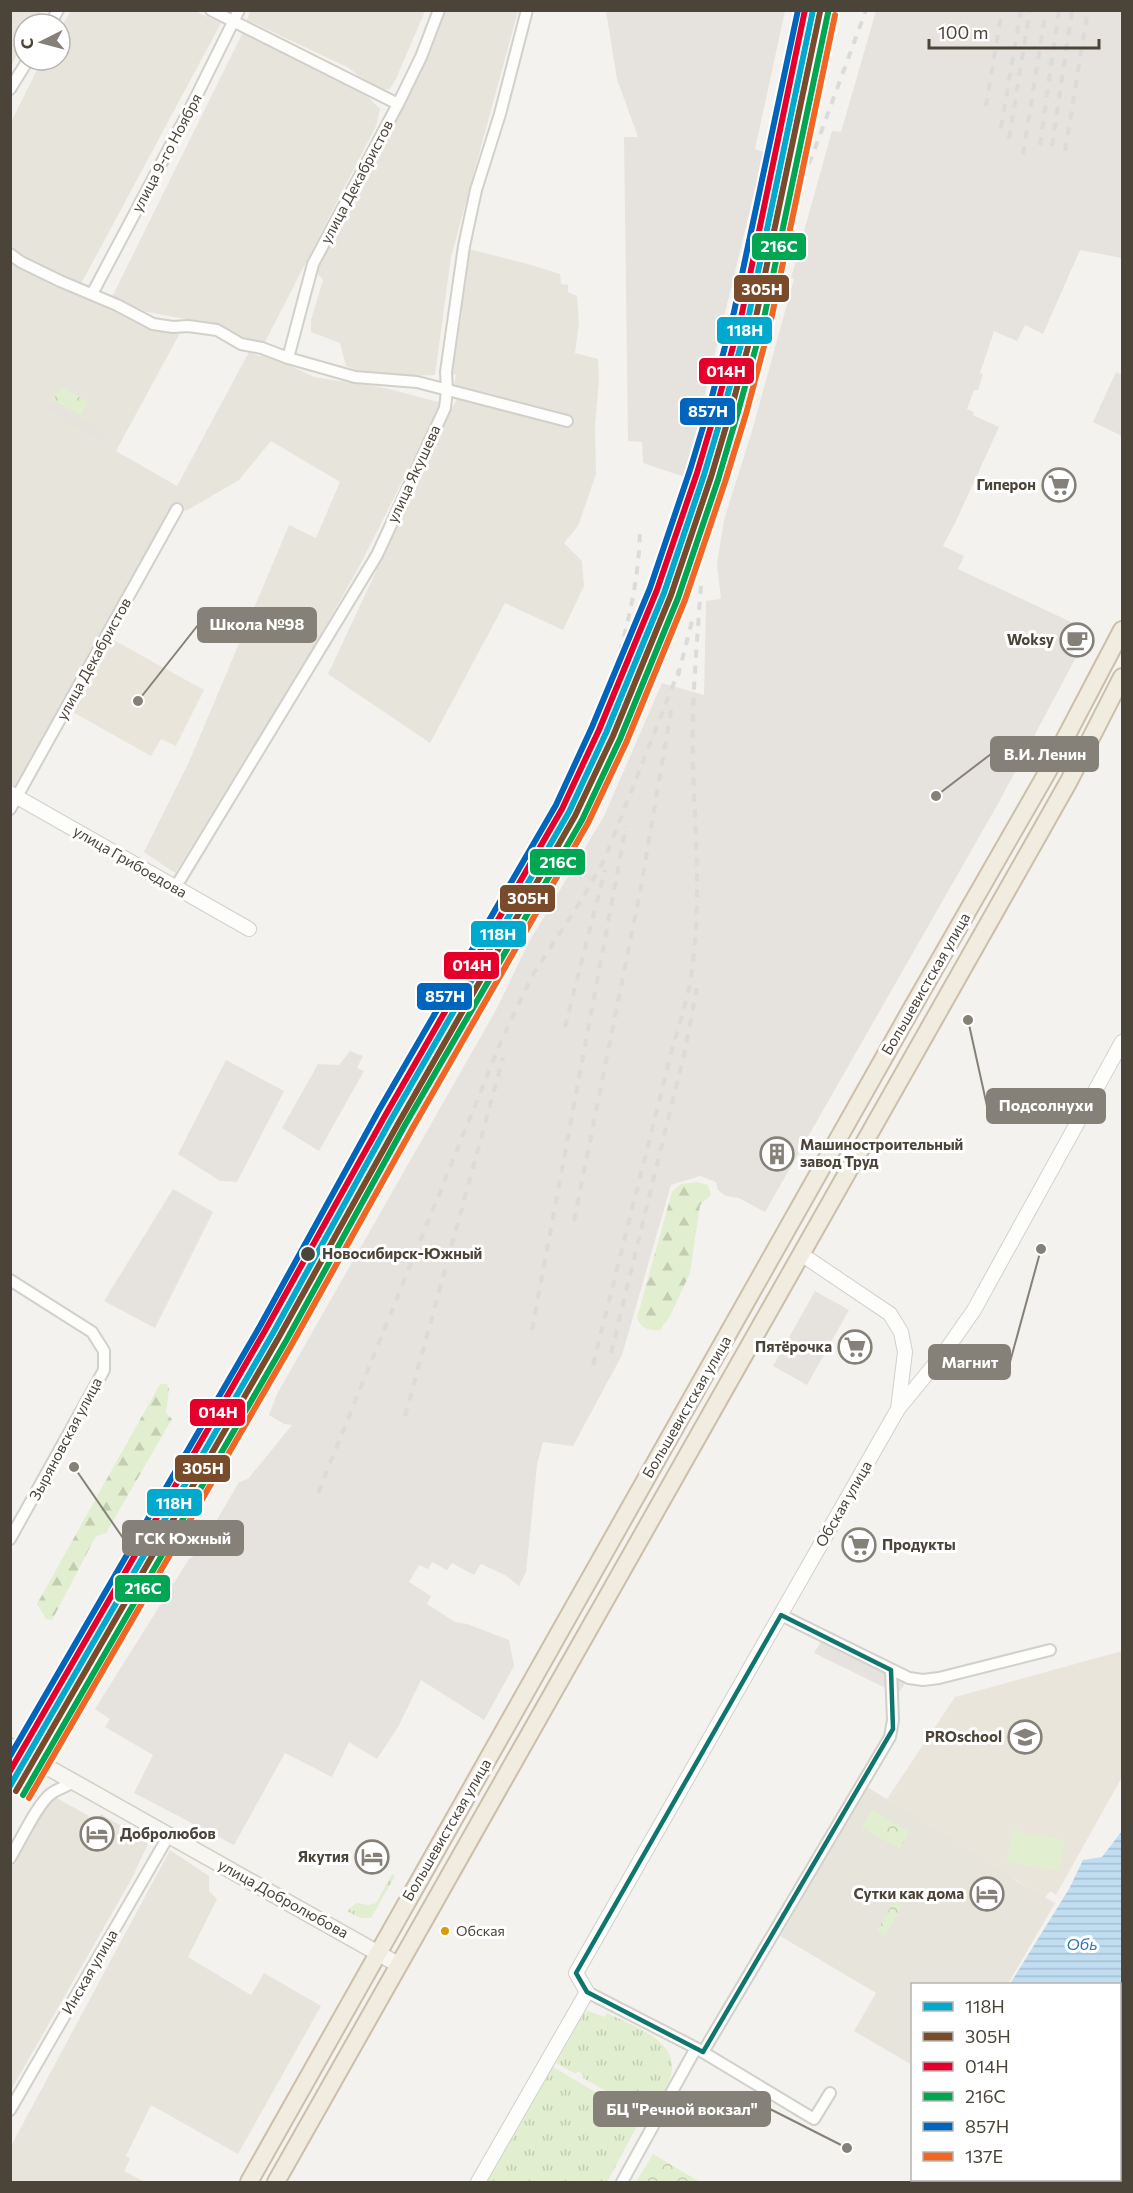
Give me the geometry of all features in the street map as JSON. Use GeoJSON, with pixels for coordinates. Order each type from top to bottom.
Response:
{"type":"FeatureCollection","features":[{"type":"Feature","properties":{"kind":"highway","name":"Большевистская улица"},"geometry":{"type":"LineString","coordinates":[[249,2182],[906,1018],[1048,771],[1122,630]]}},
{"type":"Feature","properties":{"kind":"highway","name":"Большевистская улица"},"geometry":{"type":"LineString","coordinates":[[276,2182],[1069,781],[1122,676]]}},
{"type":"Feature","properties":{"kind":"main road","name":"улица Добролюбова"},"geometry":{"type":"LineString","coordinates":[[10,1746],[399,1965]]}},
{"type":"Feature","properties":{"kind":"street"},"geometry":{"type":"LineString","coordinates":[[211,10],[398,104]]}},
{"type":"Feature","properties":{"kind":"street","name":"улица 9-го Ноября"},"geometry":{"type":"LineString","coordinates":[[92,294],[239,10]]}},
{"type":"Feature","properties":{"kind":"street","name":"улица Декабристов"},"geometry":{"type":"LineString","coordinates":[[288,358],[313,264],[398,104],[421,57],[439,10]]}},
{"type":"Feature","properties":{"kind":"street","name":"улица Якушева"},"geometry":{"type":"LineString","coordinates":[[175,888],[377,555],[445,408],[446,372],[464,246],[476,190],[500,114],[526,10]]}},
{"type":"Feature","properties":{"kind":"street"},"geometry":{"type":"LineString","coordinates":[[10,89],[21,72]]}},
{"type":"Feature","properties":{"kind":"street"},"geometry":{"type":"LineString","coordinates":[[10,254],[60,282],[92,294],[153,324],[217,330],[241,344],[262,348],[288,358],[355,377],[417,382],[567,421]]}},
{"type":"Feature","properties":{"kind":"street","name":"улица Декабристов"},"geometry":{"type":"LineString","coordinates":[[13,800],[177,509]]}},
{"type":"Feature","properties":{"kind":"street","name":"улица Грибоедова"},"geometry":{"type":"LineString","coordinates":[[13,800],[249,929]]}},
{"type":"Feature","properties":{"kind":"street","name":"Обская улица"},"geometry":{"type":"LineString","coordinates":[[587,1992],[576,1973],[898,1409],[944,1353],[974,1310],[1118,1063],[1122,1042]]}},
{"type":"Feature","properties":{"kind":"street"},"geometry":{"type":"LineString","coordinates":[[801,1254],[840,1278],[890,1314],[901,1332],[904,1352],[898,1409]]}},
{"type":"Feature","properties":{"kind":"street","name":"Зыряновская улица"},"geometry":{"type":"LineString","coordinates":[[10,1280],[92,1332],[104,1351],[104,1370],[10,1539]]}},
{"type":"Feature","properties":{"kind":"street"},"geometry":{"type":"LineString","coordinates":[[781,1615],[909,1678],[932,1679],[1050,1650]]}},
{"type":"Feature","properties":{"kind":"street"},"geometry":{"type":"LineString","coordinates":[[622,2182],[699,2050],[890,1737],[893,1720],[891,1670]]}},
{"type":"Feature","properties":{"kind":"street"},"geometry":{"type":"LineString","coordinates":[[10,1858],[43,1802],[53,1792],[74,1781]]}},
{"type":"Feature","properties":{"kind":"street","name":"Инская улица"},"geometry":{"type":"LineString","coordinates":[[10,2110],[169,1835]]}},
{"type":"Feature","properties":{"kind":"street"},"geometry":{"type":"LineString","coordinates":[[478,2182],[587,1992],[699,2050],[814,2119],[830,2093]]}},
{"type":"Feature","properties":{"kind":"highlighted area"},"geometry":{"type":"Polygon","coordinates":[[[781,1615],[891,1670],[893,1729],[703,2052],[587,1992],[576,1973],[781,1615]]]}},
{"type":"Feature","properties":{"kind":"shaded area"},"geometry":{"type":"Polygon","coordinates":[[[11,10],[41,11],[12,12],[11,66],[11,10]]]}},
{"type":"Feature","properties":{"kind":"shaded area"},"geometry":{"type":"Polygon","coordinates":[[[195,11],[221,23],[81,284],[28,259],[11,246],[10,124],[36,72],[72,72],[70,12],[195,11]]]}},
{"type":"Feature","properties":{"kind":"shaded area"},"geometry":{"type":"Polygon","coordinates":[[[250,11],[425,11],[396,79],[390,89],[379,91],[347,67],[247,20],[250,11]]]}},
{"type":"Feature","properties":{"kind":"shaded area"},"geometry":{"type":"Polygon","coordinates":[[[444,11],[518,11],[451,257],[435,375],[396,376],[356,370],[346,366],[340,343],[311,332],[311,320],[323,280],[316,272],[425,56],[444,11]]]}},
{"type":"Feature","properties":{"kind":"shaded area"},"geometry":{"type":"Polygon","coordinates":[[[606,11],[785,11],[755,149],[764,152],[685,477],[643,463],[642,442],[628,441],[624,137],[638,137],[617,79],[606,11]]]}},
{"type":"Feature","properties":{"kind":"shaded area"},"geometry":{"type":"Polygon","coordinates":[[[876,11],[1122,11],[1122,258],[1080,250],[1043,334],[1025,325],[1017,341],[994,331],[980,373],[983,374],[978,390],[974,390],[967,409],[974,412],[973,415],[999,427],[943,546],[964,556],[958,569],[1090,631],[999,802],[765,1212],[739,1198],[726,1196],[718,1190],[716,1182],[700,1176],[671,1185],[622,1355],[573,1446],[543,1442],[537,1465],[526,1572],[519,1586],[505,1575],[481,1564],[474,1575],[452,1563],[447,1570],[432,1562],[428,1569],[419,1565],[409,1582],[431,1596],[427,1604],[455,1622],[467,1624],[509,1640],[514,1666],[484,1720],[421,1680],[398,1727],[377,1759],[349,1742],[332,1777],[285,1753],[234,1845],[134,1793],[153,1755],[105,1727],[110,1719],[95,1709],[189,1559],[197,1554],[239,1482],[248,1479],[292,1425],[284,1424],[269,1415],[277,1394],[496,1010],[529,942],[604,816],[662,683],[704,695],[706,601],[721,599],[717,564],[724,520],[752,431],[832,131],[841,132],[876,11]]]}},
{"type":"Feature","properties":{"kind":"shaded area"},"geometry":{"type":"Polygon","coordinates":[[[243,32],[339,79],[368,97],[380,109],[376,126],[264,344],[243,341],[217,325],[147,312],[112,297],[243,32]]]}},
{"type":"Feature","properties":{"kind":"shaded area"},"geometry":{"type":"Polygon","coordinates":[[[469,249],[560,274],[561,284],[568,285],[568,292],[577,296],[579,323],[575,353],[598,359],[599,380],[595,425],[596,474],[578,526],[564,543],[582,561],[584,586],[563,630],[505,603],[430,743],[328,674],[458,396],[460,387],[454,385],[456,375],[449,373],[462,315],[461,304],[469,249]]]}},
{"type":"Feature","properties":{"kind":"shaded area"},"geometry":{"type":"Polygon","coordinates":[[[11,258],[161,332],[180,333],[116,451],[177,486],[249,352],[259,356],[266,354],[314,377],[385,388],[442,403],[360,565],[299,674],[175,873],[144,852],[189,762],[289,525],[316,538],[340,482],[271,441],[239,480],[186,511],[176,504],[16,787],[11,784],[11,258]]]}},
{"type":"Feature","properties":{"kind":"shaded area"},"geometry":{"type":"Polygon","coordinates":[[[1116,372],[1122,375],[1122,436],[1093,422],[1116,372]]]}},
{"type":"Feature","properties":{"kind":"shaded area"},"geometry":{"type":"Polygon","coordinates":[[[49,401],[105,433],[100,440],[45,409],[49,401]]]}},
{"type":"Feature","properties":{"kind":"shaded area"},"geometry":{"type":"Polygon","coordinates":[[[110,638],[204,690],[176,746],[161,739],[151,756],[71,711],[110,638]]]}},
{"type":"Feature","properties":{"kind":"shaded area"},"geometry":{"type":"Polygon","coordinates":[[[350,1051],[363,1056],[357,1068],[364,1071],[319,1151],[282,1128],[318,1064],[339,1065],[350,1051]]]}},
{"type":"Feature","properties":{"kind":"shaded area"},"geometry":{"type":"Polygon","coordinates":[[[226,1060],[284,1091],[237,1182],[220,1181],[178,1154],[226,1060]]]}},
{"type":"Feature","properties":{"kind":"shaded area"},"geometry":{"type":"Polygon","coordinates":[[[173,1189],[213,1212],[155,1328],[104,1301],[173,1189]]]}},
{"type":"Feature","properties":{"kind":"shaded area"},"geometry":{"type":"Polygon","coordinates":[[[815,1291],[849,1310],[807,1385],[773,1366],[815,1291]]]}},
{"type":"Feature","properties":{"kind":"shaded area"},"geometry":{"type":"Polygon","coordinates":[[[824,1637],[909,1678],[898,1694],[814,1653],[824,1637]]]}},
{"type":"Feature","properties":{"kind":"shaded area","name":"PROschool"},"geometry":{"type":"Polygon","coordinates":[[[1122,1651],[1122,1777],[1056,1895],[1050,1891],[1045,1898],[887,1799],[955,1697],[1122,1651]]]}},
{"type":"Feature","properties":{"kind":"shaded area"},"geometry":{"type":"Polygon","coordinates":[[[867,1787],[1055,1903],[1009,1983],[911,1983],[911,2064],[854,2031],[876,1993],[780,1936],[867,1787]]]}},
{"type":"Feature","properties":{"kind":"shaded area"},"geometry":{"type":"Polygon","coordinates":[[[53,1796],[89,1816],[85,1826],[92,1829],[101,1814],[148,1844],[131,1880],[11,2090],[11,1865],[40,1813],[53,1796]]]}},
{"type":"Feature","properties":{"kind":"shaded area"},"geometry":{"type":"Polygon","coordinates":[[[170,1850],[209,1876],[209,1891],[217,1899],[188,1957],[251,1995],[264,1973],[321,2006],[238,2154],[151,2105],[126,2156],[130,2159],[124,2171],[145,2182],[11,2182],[11,2146],[170,1850]]]}},
{"type":"Feature","properties":{"kind":"green space"},"geometry":{"type":"Polygon","coordinates":[[[61,387],[88,402],[81,415],[53,400],[61,387]]]}},
{"type":"Feature","properties":{"kind":"green space"},"geometry":{"type":"Polygon","coordinates":[[[697,1182],[708,1185],[711,1195],[700,1205],[690,1273],[670,1316],[660,1330],[649,1330],[641,1325],[637,1318],[672,1192],[681,1184],[697,1182]]]}},
{"type":"Feature","properties":{"kind":"green space"},"geometry":{"type":"Polygon","coordinates":[[[160,1384],[167,1384],[169,1389],[166,1413],[172,1419],[106,1533],[96,1536],[52,1620],[46,1619],[37,1604],[160,1384]]]}},
{"type":"Feature","properties":{"kind":"green space"},"geometry":{"type":"Polygon","coordinates":[[[872,1809],[888,1819],[878,1837],[862,1828],[872,1809]]]}},
{"type":"Feature","properties":{"kind":"green space"},"geometry":{"type":"Polygon","coordinates":[[[888,1819],[909,1832],[900,1849],[878,1837],[888,1819]]]}},
{"type":"Feature","properties":{"kind":"green space"},"geometry":{"type":"Polygon","coordinates":[[[1012,1830],[1065,1840],[1059,1871],[1007,1862],[1012,1830]]]}},
{"type":"Feature","properties":{"kind":"green space"},"geometry":{"type":"Polygon","coordinates":[[[392,1874],[395,1876],[371,1918],[360,1918],[347,1911],[356,1903],[369,1905],[376,1903],[392,1874]]]}},
{"type":"Feature","properties":{"kind":"green space"},"geometry":{"type":"Polygon","coordinates":[[[894,1901],[902,1906],[885,1936],[877,1931],[894,1901]]]}},
{"type":"Feature","properties":{"kind":"green space"},"geometry":{"type":"Polygon","coordinates":[[[588,2011],[605,2017],[607,2013],[653,2036],[669,2054],[672,2065],[670,2078],[649,2115],[583,2078],[584,2076],[578,2071],[576,2074],[556,2063],[584,2013],[588,2011]]]}},
{"type":"Feature","properties":{"kind":"green space"},"geometry":{"type":"Polygon","coordinates":[[[553,2067],[641,2119],[607,2182],[487,2182],[553,2067]]]}},
{"type":"Feature","properties":{"kind":"green space"},"geometry":{"type":"Polygon","coordinates":[[[653,2154],[700,2182],[636,2182],[653,2154]]]}},
{"type":"Feature","properties":{"kind":"water","name":"Обь"},"geometry":{"type":"Polygon","coordinates":[[[1122,1831],[1122,2182],[915,2182],[1121,2181],[1121,1983],[1011,1983],[1069,1889],[1083,1860],[1102,1857],[1122,1831]]]}},
{"type":"Feature","properties":{"kind":"railway"},"geometry":{"type":"LineString","coordinates":[[790,208],[813,154],[866,10]]}},
{"type":"Feature","properties":{"kind":"railway"},"geometry":{"type":"LineString","coordinates":[[986,106],[1002,10]]}},
{"type":"Feature","properties":{"kind":"railway"},"geometry":{"type":"LineString","coordinates":[[1001,128],[1021,10]]}},
{"type":"Feature","properties":{"kind":"railway"},"geometry":{"type":"LineString","coordinates":[[1009,139],[1030,10]]}},
{"type":"Feature","properties":{"kind":"railway"},"geometry":{"type":"LineString","coordinates":[[1023,154],[1046,10]]}},
{"type":"Feature","properties":{"kind":"railway"},"geometry":{"type":"LineString","coordinates":[[1040,145],[1059,10]]}},
{"type":"Feature","properties":{"kind":"railway"},"geometry":{"type":"LineString","coordinates":[[1052,146],[1072,10]]}},
{"type":"Feature","properties":{"kind":"railway"},"geometry":{"type":"LineString","coordinates":[[1065,151],[1088,10]]}},
{"type":"Feature","properties":{"kind":"railway"},"geometry":{"type":"LineString","coordinates":[[597,729],[631,605],[639,555],[640,529]]}},
{"type":"Feature","properties":{"kind":"railway"},"geometry":{"type":"LineString","coordinates":[[593,1365],[692,973],[697,889],[693,721],[701,584]]}},
{"type":"Feature","properties":{"kind":"railway"},"geometry":{"type":"LineString","coordinates":[[678,676],[692,621]]}},
{"type":"Feature","properties":{"kind":"railway"},"geometry":{"type":"LineString","coordinates":[[318,1493],[502,1039],[532,976],[582,899],[605,858],[679,670]]}},
{"type":"Feature","properties":{"kind":"railway"},"geometry":{"type":"LineString","coordinates":[[574,1221],[641,887],[672,705]]}},
{"type":"Feature","properties":{"kind":"railway"},"geometry":{"type":"LineString","coordinates":[[532,1330],[626,826]]}},
{"type":"Feature","properties":{"kind":"railway"},"geometry":{"type":"LineString","coordinates":[[565,1027],[605,870]]}},
{"type":"Feature","properties":{"kind":"railway"},"geometry":{"type":"LineString","coordinates":[[611,1353],[685,1050],[697,988]]}},
{"type":"Feature","properties":{"kind":"railway"},"geometry":{"type":"LineString","coordinates":[[405,1416],[503,1058]]}},
{"type":"Feature","properties":{"kind":"transit line","name":"857Н"},"geometry":{"type":"LineString","coordinates":[[10,1756],[260,1326],[379,1110],[556,805],[592,727],[650,588],[710,404],[734,312],[798,10]]}},
{"type":"Feature","properties":{"kind":"transit line","name":"014Н"},"geometry":{"type":"LineString","coordinates":[[10,1771],[266,1329],[386,1114],[562,809],[599,730],[657,590],[717,406],[742,313],[805,10]]}},
{"type":"Feature","properties":{"kind":"transit line","name":"118Н"},"geometry":{"type":"LineString","coordinates":[[10,1786],[273,1333],[392,1118],[569,812],[606,733],[664,593],[724,408],[749,315],[813,10]]}},
{"type":"Feature","properties":{"kind":"transit line","name":"305Н"},"geometry":{"type":"LineString","coordinates":[[16,1791],[279,1337],[399,1122],[575,816],[613,736],[671,595],[731,410],[756,317],[820,12]]}},
{"type":"Feature","properties":{"kind":"transit line","name":"216С"},"geometry":{"type":"LineString","coordinates":[[23,1795],[286,1341],[405,1125],[582,820],[620,739],[678,598],[718,480],[738,412],[764,318],[828,13]]}},
{"type":"Feature","properties":{"kind":"transit line","name":"137Е"},"geometry":{"type":"LineString","coordinates":[[29,1798],[292,1344],[412,1129],[588,823],[626,743],[685,600],[746,414],[771,320],[835,15]]}},
{"type":"Feature","properties":{"kind":"place","name":"Гиперон"},"geometry":{"type":"Point","coordinates":[1059,485]}},
{"type":"Feature","properties":{"kind":"place","name":"Woksy"},"geometry":{"type":"Point","coordinates":[1077,640]}},
{"type":"Feature","properties":{"kind":"place","name":"Школа №98"},"geometry":{"type":"Point","coordinates":[138,701]}},
{"type":"Feature","properties":{"kind":"place","name":"В.И. Ленин"},"geometry":{"type":"Point","coordinates":[936,796]}},
{"type":"Feature","properties":{"kind":"place","name":"Подсолнухи"},"geometry":{"type":"Point","coordinates":[968,1020]}},
{"type":"Feature","properties":{"kind":"place","name":"Машиностроительный завод Труд"},"geometry":{"type":"Point","coordinates":[777,1154]}},
{"type":"Feature","properties":{"kind":"place","name":"Магнит"},"geometry":{"type":"Point","coordinates":[1041,1249]}},
{"type":"Feature","properties":{"kind":"place","name":"Новосибирск-Южный"},"geometry":{"type":"Point","coordinates":[308,1254]}},
{"type":"Feature","properties":{"kind":"place","name":"Пятёрочка"},"geometry":{"type":"Point","coordinates":[855,1347]}},
{"type":"Feature","properties":{"kind":"place","name":"ГСК Южный"},"geometry":{"type":"Point","coordinates":[74,1467]}},
{"type":"Feature","properties":{"kind":"place","name":"Продукты"},"geometry":{"type":"Point","coordinates":[859,1545]}},
{"type":"Feature","properties":{"kind":"place","name":"PROschool"},"geometry":{"type":"Point","coordinates":[1025,1737]}},
{"type":"Feature","properties":{"kind":"place","name":"Добролюбов"},"geometry":{"type":"Point","coordinates":[97,1834]}},
{"type":"Feature","properties":{"kind":"place","name":"Якутия"},"geometry":{"type":"Point","coordinates":[372,1857]}},
{"type":"Feature","properties":{"kind":"place","name":"Сутки как дома"},"geometry":{"type":"Point","coordinates":[987,1894]}},
{"type":"Feature","properties":{"kind":"place","name":"Обская"},"geometry":{"type":"Point","coordinates":[445,1931]}},
{"type":"Feature","properties":{"kind":"place","name":"БЦ \"Речной вокзал\""},"geometry":{"type":"Point","coordinates":[847,2148]}}]}
